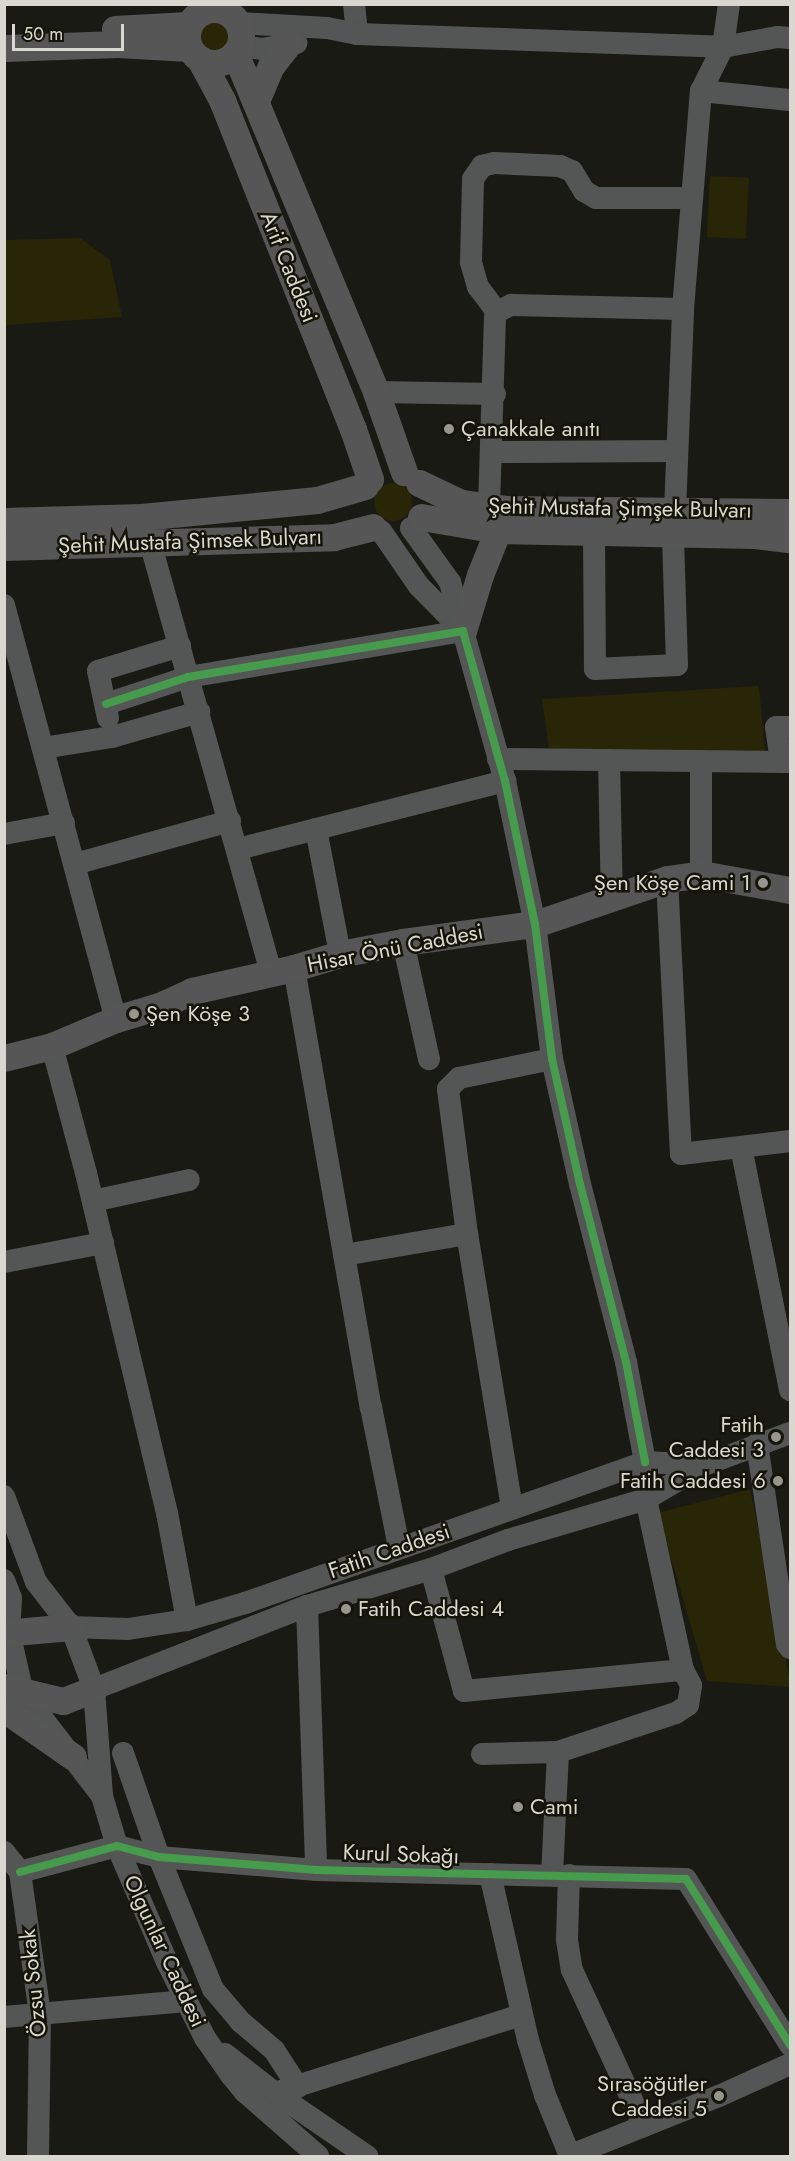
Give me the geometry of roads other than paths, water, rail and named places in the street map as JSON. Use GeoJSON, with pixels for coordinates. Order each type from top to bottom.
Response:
{"type":"FeatureCollection","features":[{"type":"Feature","properties":{"kind":"main road"},"geometry":{"type":"LineString","coordinates":[[130,28],[144,19],[153,4]]}},
{"type":"Feature","properties":{"kind":"main road"},"geometry":{"type":"LineString","coordinates":[[213,8],[233,28],[222,62],[207,62],[191,31],[198,13],[213,8]]}},
{"type":"Feature","properties":{"kind":"main road"},"geometry":{"type":"LineString","coordinates":[[4,31],[130,28],[191,31]]}},
{"type":"Feature","properties":{"kind":"main road","name":"Arif Caddesi"},"geometry":{"type":"LineString","coordinates":[[233,28],[256,101],[411,477]]}},
{"type":"Feature","properties":{"kind":"main road"},"geometry":{"type":"LineString","coordinates":[[4,48],[118,44],[191,31]]}},
{"type":"Feature","properties":{"kind":"main road","name":"Arif Caddesi"},"geometry":{"type":"LineString","coordinates":[[191,31],[222,100],[353,429],[368,482]]}},
{"type":"Feature","properties":{"kind":"main road"},"geometry":{"type":"LineString","coordinates":[[256,101],[271,66],[288,44]]}},
{"type":"Feature","properties":{"kind":"main road","name":"Şehit Mustafa Şimsek Bulvarı"},"geometry":{"type":"LineString","coordinates":[[4,521],[141,517],[317,500],[368,482],[386,471],[411,477]]}},
{"type":"Feature","properties":{"kind":"main road"},"geometry":{"type":"LineString","coordinates":[[411,477],[425,500],[416,522]]}},
{"type":"Feature","properties":{"kind":"main road","name":"Şehit Mustafa Şimşek Bulvarı"},"geometry":{"type":"LineString","coordinates":[[411,477],[494,519],[594,532],[790,512]]}},
{"type":"Feature","properties":{"kind":"main road"},"geometry":{"type":"LineString","coordinates":[[368,482],[361,504],[367,520],[377,529]]}},
{"type":"Feature","properties":{"kind":"main road"},"geometry":{"type":"LineString","coordinates":[[463,631],[494,519]]}},
{"type":"Feature","properties":{"kind":"main road","name":"Şehit Mustafa Şimşek Bulvarı"},"geometry":{"type":"LineString","coordinates":[[416,522],[494,519],[674,523],[790,539]]}},
{"type":"Feature","properties":{"kind":"main road","name":"Şehit Mustafa Şimsek Bulvarı"},"geometry":{"type":"LineString","coordinates":[[4,547],[334,537],[377,529],[399,533],[416,522]]}},
{"type":"Feature","properties":{"kind":"main road","name":"Hisar Önü Caddesi"},"geometry":{"type":"LineString","coordinates":[[4,1058],[52,1046],[116,1018],[159,1006],[192,992],[282,971],[340,954],[403,942],[535,924],[667,879],[701,874],[790,890]]}},
{"type":"Feature","properties":{"kind":"main road"},"geometry":{"type":"LineString","coordinates":[[7,1632],[70,1628]]}},
{"type":"Feature","properties":{"kind":"main road"},"geometry":{"type":"LineString","coordinates":[[9,1704],[63,1701],[94,1689]]}},
{"type":"Feature","properties":{"kind":"main road"},"geometry":{"type":"LineString","coordinates":[[9,1704],[73,1757]]}},
{"type":"Feature","properties":{"kind":"street"},"geometry":{"type":"LineString","coordinates":[[351,33],[354,4]]}},
{"type":"Feature","properties":{"kind":"street"},"geometry":{"type":"LineString","coordinates":[[594,532],[596,669],[677,665],[674,523],[683,309],[701,91],[723,47],[729,4]]}},
{"type":"Feature","properties":{"kind":"street"},"geometry":{"type":"LineString","coordinates":[[233,28],[262,49],[326,40],[351,33]]}},
{"type":"Feature","properties":{"kind":"street"},"geometry":{"type":"LineString","coordinates":[[233,28],[327,28],[351,33],[723,47],[777,37],[790,38]]}},
{"type":"Feature","properties":{"kind":"street"},"geometry":{"type":"LineString","coordinates":[[701,91],[790,100]]}},
{"type":"Feature","properties":{"kind":"street"},"geometry":{"type":"LineString","coordinates":[[497,312],[478,287],[471,262],[473,179],[482,166],[494,163],[560,166],[572,171],[584,191],[596,198],[692,198]]}},
{"type":"Feature","properties":{"kind":"street"},"geometry":{"type":"LineString","coordinates":[[494,519],[493,452],[495,317],[497,312],[511,305],[683,309]]}},
{"type":"Feature","properties":{"kind":"street"},"geometry":{"type":"LineString","coordinates":[[376,392],[495,394]]}},
{"type":"Feature","properties":{"kind":"street"},"geometry":{"type":"LineString","coordinates":[[493,452],[677,451]]}},
{"type":"Feature","properties":{"kind":"street"},"geometry":{"type":"LineString","coordinates":[[416,522],[450,582],[505,781],[535,924],[552,1059],[580,1184],[626,1362],[645,1462]]}},
{"type":"Feature","properties":{"kind":"street"},"geometry":{"type":"LineString","coordinates":[[377,529],[419,586],[463,631]]}},
{"type":"Feature","properties":{"kind":"street"},"geometry":{"type":"LineString","coordinates":[[150,542],[238,849],[282,971],[344,1255],[399,1547]]}},
{"type":"Feature","properties":{"kind":"street"},"geometry":{"type":"LineString","coordinates":[[6,619],[116,1018]]}},
{"type":"Feature","properties":{"kind":"street"},"geometry":{"type":"LineString","coordinates":[[106,704],[188,677],[463,631]]}},
{"type":"Feature","properties":{"kind":"street"},"geometry":{"type":"LineString","coordinates":[[112,737],[98,672],[180,646]]}},
{"type":"Feature","properties":{"kind":"street"},"geometry":{"type":"LineString","coordinates":[[43,748],[112,737],[199,712]]}},
{"type":"Feature","properties":{"kind":"street"},"geometry":{"type":"LineString","coordinates":[[498,759],[786,762],[776,728],[790,727]]}},
{"type":"Feature","properties":{"kind":"street"},"geometry":{"type":"LineString","coordinates":[[609,760],[612,898]]}},
{"type":"Feature","properties":{"kind":"street"},"geometry":{"type":"LineString","coordinates":[[701,761],[701,874]]}},
{"type":"Feature","properties":{"kind":"street"},"geometry":{"type":"LineString","coordinates":[[238,849],[505,781]]}},
{"type":"Feature","properties":{"kind":"street"},"geometry":{"type":"LineString","coordinates":[[75,864],[230,821]]}},
{"type":"Feature","properties":{"kind":"street"},"geometry":{"type":"LineString","coordinates":[[4,834],[64,823]]}},
{"type":"Feature","properties":{"kind":"street"},"geometry":{"type":"LineString","coordinates":[[316,829],[340,954]]}},
{"type":"Feature","properties":{"kind":"street"},"geometry":{"type":"LineString","coordinates":[[667,879],[681,1154],[790,1141]]}},
{"type":"Feature","properties":{"kind":"street"},"geometry":{"type":"LineString","coordinates":[[403,942],[429,1059]]}},
{"type":"Feature","properties":{"kind":"street"},"geometry":{"type":"LineString","coordinates":[[52,1046],[93,1201],[167,1514],[187,1620]]}},
{"type":"Feature","properties":{"kind":"street"},"geometry":{"type":"LineString","coordinates":[[512,1508],[468,1234],[448,1089],[450,1084],[459,1078],[552,1059]]}},
{"type":"Feature","properties":{"kind":"street"},"geometry":{"type":"LineString","coordinates":[[741,1147],[790,1390]]}},
{"type":"Feature","properties":{"kind":"street"},"geometry":{"type":"LineString","coordinates":[[93,1201],[189,1180]]}},
{"type":"Feature","properties":{"kind":"street"},"geometry":{"type":"LineString","coordinates":[[344,1255],[468,1234]]}},
{"type":"Feature","properties":{"kind":"street"},"geometry":{"type":"LineString","coordinates":[[4,1262],[103,1243]]}},
{"type":"Feature","properties":{"kind":"street","name":"Fatih Caddesi"},"geometry":{"type":"LineString","coordinates":[[94,1689],[307,1606],[431,1569],[508,1540],[646,1499],[704,1464],[790,1432]]}},
{"type":"Feature","properties":{"kind":"street"},"geometry":{"type":"LineString","coordinates":[[757,1443],[787,1644],[790,1648]]}},
{"type":"Feature","properties":{"kind":"street","name":"Fatih Caddesi"},"geometry":{"type":"LineString","coordinates":[[70,1628],[128,1629],[187,1620],[245,1603],[645,1462],[704,1464]]}},
{"type":"Feature","properties":{"kind":"street","name":"Olgunlar Caddesi"},"geometry":{"type":"LineString","coordinates":[[4,1497],[36,1582],[70,1628],[94,1689],[102,1796],[117,1846],[186,2001],[206,2038],[245,2092],[318,2157]]}},
{"type":"Feature","properties":{"kind":"street"},"geometry":{"type":"LineString","coordinates":[[482,1754],[558,1752],[683,1710],[692,1692],[683,1670],[646,1499]]}},
{"type":"Feature","properties":{"kind":"street"},"geometry":{"type":"LineString","coordinates":[[431,1569],[464,1691],[683,1670]]}},
{"type":"Feature","properties":{"kind":"street"},"geometry":{"type":"LineString","coordinates":[[4,1580],[10,1598],[7,1632],[9,1704]]}},
{"type":"Feature","properties":{"kind":"street"},"geometry":{"type":"LineString","coordinates":[[307,1606],[316,1870]]}},
{"type":"Feature","properties":{"kind":"street"},"geometry":{"type":"LineString","coordinates":[[558,1752],[561,1875],[572,1970],[644,2126]]}},
{"type":"Feature","properties":{"kind":"street"},"geometry":{"type":"LineString","coordinates":[[123,1753],[159,1857],[213,1989],[241,2022],[273,2050],[298,2087]]}},
{"type":"Feature","properties":{"kind":"street","name":"Olgunlar Caddesi"},"geometry":{"type":"LineString","coordinates":[[73,1757],[102,1796]]}},
{"type":"Feature","properties":{"kind":"street"},"geometry":{"type":"LineString","coordinates":[[4,1852],[20,1872],[117,1846]]}},
{"type":"Feature","properties":{"kind":"street","name":"Kurul Sokağı"},"geometry":{"type":"LineString","coordinates":[[117,1846],[159,1857],[316,1870],[686,1879],[790,2045]]}},
{"type":"Feature","properties":{"kind":"street","name":"Özsu Sokak"},"geometry":{"type":"LineString","coordinates":[[20,1872],[40,2014],[38,2157]]}},
{"type":"Feature","properties":{"kind":"street"},"geometry":{"type":"LineString","coordinates":[[490,1874],[521,2015],[546,2096],[570,2156],[790,2064]]}},
{"type":"Feature","properties":{"kind":"street"},"geometry":{"type":"LineString","coordinates":[[4,2018],[186,2001]]}},
{"type":"Feature","properties":{"kind":"street"},"geometry":{"type":"LineString","coordinates":[[275,2093],[521,2015]]}},
{"type":"Feature","properties":{"kind":"street"},"geometry":{"type":"LineString","coordinates":[[206,2038],[275,2093],[368,2157]]}},
{"type":"Feature","properties":{"kind":"place","name":"Çanakkale anıtı"},"geometry":{"type":"Point","coordinates":[449,429]}},
{"type":"Feature","properties":{"kind":"place","name":"Şen Köşe Cami 1"},"geometry":{"type":"Point","coordinates":[763,883]}},
{"type":"Feature","properties":{"kind":"place","name":"Şen Köşe 3"},"geometry":{"type":"Point","coordinates":[134,1014]}},
{"type":"Feature","properties":{"kind":"place","name":"Fatih Caddesi 3"},"geometry":{"type":"Point","coordinates":[776,1437]}},
{"type":"Feature","properties":{"kind":"place","name":"Fatih Caddesi 6"},"geometry":{"type":"Point","coordinates":[778,1481]}},
{"type":"Feature","properties":{"kind":"place","name":"Fatih Caddesi 4"},"geometry":{"type":"Point","coordinates":[346,1609]}},
{"type":"Feature","properties":{"kind":"place","name":"Cami"},"geometry":{"type":"Point","coordinates":[518,1807]}},
{"type":"Feature","properties":{"kind":"place","name":"Sırasöğütler Caddesi 5"},"geometry":{"type":"Point","coordinates":[719,2096]}}]}
